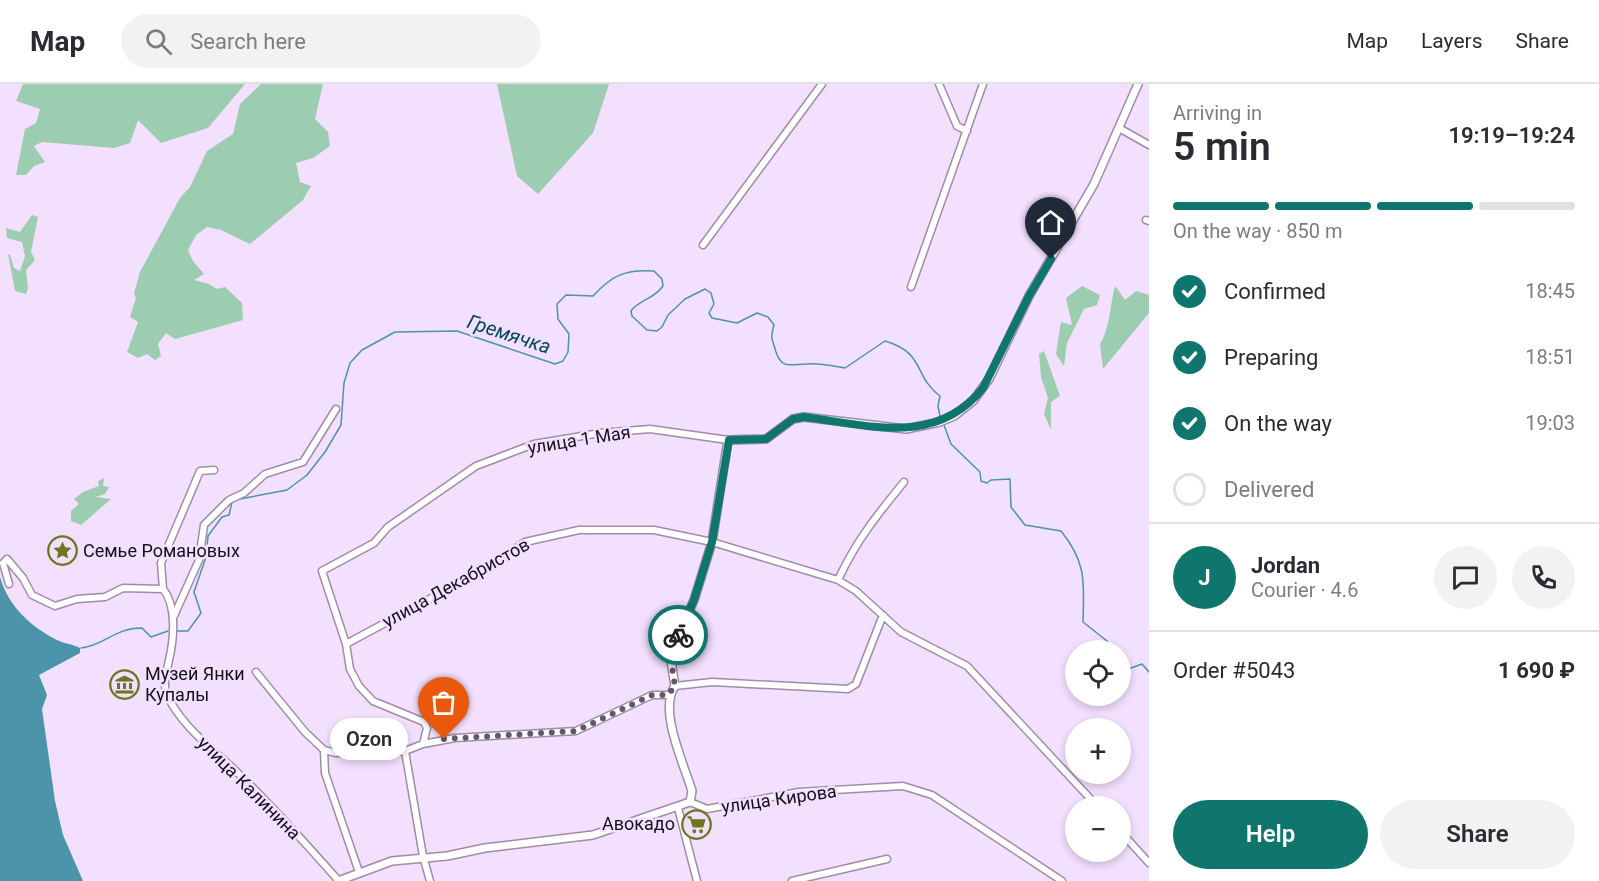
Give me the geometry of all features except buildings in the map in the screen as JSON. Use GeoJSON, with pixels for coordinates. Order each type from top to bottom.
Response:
{"type":"FeatureCollection","features":[{"type":"Feature","properties":{"kind":"street"},"geometry":{"type":"LineString","coordinates":[[703,245],[822,84]]}},
{"type":"Feature","properties":{"kind":"street"},"geometry":{"type":"LineString","coordinates":[[939,84],[957,126],[967,131]]}},
{"type":"Feature","properties":{"kind":"street"},"geometry":{"type":"LineString","coordinates":[[911,287],[983,84]]}},
{"type":"Feature","properties":{"kind":"street"},"geometry":{"type":"LineString","coordinates":[[675,686],[670,655],[694,600],[712,542],[729,440],[766,439],[793,419],[804,417],[906,429],[954,416],[973,401],[983,388],[1029,296],[1094,184],[1138,84]]}},
{"type":"Feature","properties":{"kind":"street"},"geometry":{"type":"LineString","coordinates":[[1119,128],[1149,145]]}},
{"type":"Feature","properties":{"kind":"street"},"geometry":{"type":"LineString","coordinates":[[172,618],[199,560],[204,525],[229,500],[244,493],[265,474],[303,462],[336,410]]}},
{"type":"Feature","properties":{"kind":"street","name":"улица 1 Мая"},"geometry":{"type":"LineString","coordinates":[[346,644],[322,571],[374,543],[388,526],[476,466],[534,444],[600,433],[650,429],[729,440]]}},
{"type":"Feature","properties":{"kind":"street"},"geometry":{"type":"LineString","coordinates":[[172,618],[169,596],[163,589],[161,562],[200,471],[214,470]]}},
{"type":"Feature","properties":{"kind":"street"},"geometry":{"type":"LineString","coordinates":[[838,580],[852,549],[904,482]]}},
{"type":"Feature","properties":{"kind":"street","name":"улица Декабристов"},"geometry":{"type":"LineString","coordinates":[[346,644],[489,567],[525,542],[579,530],[634,528],[712,542],[838,580],[856,591],[901,632],[967,666],[1088,796]]}},
{"type":"Feature","properties":{"kind":"street"},"geometry":{"type":"LineString","coordinates":[[9,584],[3,562],[7,559],[23,578],[32,596],[55,606],[77,600],[105,597],[123,588],[163,589]]}},
{"type":"Feature","properties":{"kind":"street"},"geometry":{"type":"LineString","coordinates":[[338,881],[392,861],[423,856],[447,856],[485,848],[593,835],[678,808],[690,802],[692,791],[668,713],[668,695],[675,686],[712,682],[848,689],[856,684],[883,615]]}},
{"type":"Feature","properties":{"kind":"street","name":"улица Калинина"},"geometry":{"type":"LineString","coordinates":[[172,618],[172,647],[164,681],[165,692],[178,717],[270,804],[338,881]]}},
{"type":"Feature","properties":{"kind":"street"},"geometry":{"type":"LineString","coordinates":[[346,644],[350,669],[359,686],[373,701],[424,722],[427,728],[423,744]]}},
{"type":"Feature","properties":{"kind":"street"},"geometry":{"type":"LineString","coordinates":[[256,672],[305,732],[324,750],[336,753],[405,751],[423,744],[455,738],[576,731],[652,695],[668,695]]}},
{"type":"Feature","properties":{"kind":"street"},"geometry":{"type":"LineString","coordinates":[[324,750],[325,773],[359,872]]}},
{"type":"Feature","properties":{"kind":"street"},"geometry":{"type":"LineString","coordinates":[[405,751],[423,856],[430,881]]}},
{"type":"Feature","properties":{"kind":"street","name":"улица Кирова"},"geometry":{"type":"LineString","coordinates":[[690,802],[707,809],[799,792],[903,786],[932,795],[1062,881]]}},
{"type":"Feature","properties":{"kind":"street"},"geometry":{"type":"LineString","coordinates":[[678,808],[697,881]]}},
{"type":"Feature","properties":{"kind":"street"},"geometry":{"type":"LineString","coordinates":[[1131,843],[1149,863]]}},
{"type":"Feature","properties":{"kind":"street"},"geometry":{"type":"LineString","coordinates":[[792,881],[888,859]]}},
{"type":"Feature","properties":{"kind":"green space"},"geometry":{"type":"Polygon","coordinates":[[[23,84],[245,84],[208,128],[161,143],[138,120],[130,143],[114,148],[42,142],[34,146],[45,162],[34,166],[26,175],[16,175],[25,129],[36,123],[40,109],[16,101],[23,84]]]}},
{"type":"Feature","properties":{"kind":"green space"},"geometry":{"type":"Polygon","coordinates":[[[261,84],[323,84],[315,119],[328,132],[330,146],[313,158],[296,163],[300,182],[311,186],[303,200],[250,244],[221,230],[207,227],[196,235],[188,250],[193,261],[204,274],[194,280],[217,289],[225,287],[242,303],[243,320],[175,339],[166,333],[158,344],[161,356],[155,360],[147,354],[138,358],[127,352],[138,322],[130,317],[140,272],[180,198],[190,187],[207,151],[233,134],[240,104],[261,84]]]}},
{"type":"Feature","properties":{"kind":"green space"},"geometry":{"type":"Polygon","coordinates":[[[497,84],[609,84],[593,133],[538,194],[517,176],[497,84]]]}},
{"type":"Feature","properties":{"kind":"green space"},"geometry":{"type":"Polygon","coordinates":[[[32,215],[38,217],[31,252],[35,260],[26,270],[28,288],[26,294],[15,291],[8,254],[14,268],[20,271],[25,256],[22,242],[7,238],[6,228],[20,232],[32,215]]]}},
{"type":"Feature","properties":{"kind":"green space"},"geometry":{"type":"Polygon","coordinates":[[[1082,286],[1100,295],[1097,305],[1084,309],[1067,343],[1064,366],[1056,354],[1061,322],[1072,325],[1066,298],[1082,286]]]}},
{"type":"Feature","properties":{"kind":"green space"},"geometry":{"type":"Polygon","coordinates":[[[1115,286],[1125,300],[1136,291],[1149,295],[1149,313],[1103,369],[1100,344],[1108,324],[1115,286]]]}},
{"type":"Feature","properties":{"kind":"green space"},"geometry":{"type":"Polygon","coordinates":[[[1044,351],[1060,396],[1051,402],[1051,430],[1044,414],[1048,398],[1041,377],[1039,354],[1044,351]]]}},
{"type":"Feature","properties":{"kind":"green space"},"geometry":{"type":"Polygon","coordinates":[[[104,478],[103,486],[109,487],[105,494],[95,497],[111,499],[81,525],[71,521],[71,511],[79,504],[74,499],[83,492],[99,486],[98,481],[104,478]]]}},
{"type":"Feature","properties":{"kind":"water"},"geometry":{"type":"Polygon","coordinates":[[[0,577],[15,606],[30,622],[57,640],[80,648],[80,653],[39,675],[47,695],[42,709],[55,801],[63,835],[83,881],[0,881],[0,577]]]}},
{"type":"Feature","properties":{"kind":"waterway","name":"Гремячка"},"geometry":{"type":"LineString","coordinates":[[235,500],[287,490],[307,475],[325,452],[341,425],[344,383],[350,363],[362,350],[395,332],[457,331],[555,364],[563,361],[568,352],[569,334],[558,319],[557,304],[566,295],[593,296],[613,278],[635,271],[654,271],[662,279],[663,286],[659,291],[631,311],[632,316],[647,330],[657,331],[662,327],[668,315],[685,299],[705,289],[711,293],[714,304],[709,313],[712,318],[737,323],[757,313],[768,317],[774,325],[772,339],[778,358],[784,364],[816,364],[845,368],[885,341],[898,346],[913,358],[926,381],[940,396],[938,406],[940,416]]}},
{"type":"Feature","properties":{"kind":"waterway","name":"Гремячка"},"geometry":{"type":"LineString","coordinates":[[944,425],[951,444],[980,472],[981,481],[987,483],[991,480],[1010,479],[1011,507],[1025,525],[1061,531],[1076,553],[1080,564],[1083,585],[1083,622],[1106,640]]}},
{"type":"Feature","properties":{"kind":"waterway","name":"Гремячка"},"geometry":{"type":"LineString","coordinates":[[176,631],[188,631],[201,613],[194,592],[206,557],[208,536],[222,517],[229,515],[232,502]]}},
{"type":"Feature","properties":{"kind":"waterway","name":"Гремячка"},"geometry":{"type":"LineString","coordinates":[[81,648],[97,644],[132,629],[142,628],[151,637],[168,631]]}},
{"type":"Feature","properties":{"kind":"waterway","name":"Гремячка"},"geometry":{"type":"LineString","coordinates":[[1131,668],[1142,664],[1149,672]]}},
{"type":"Feature","properties":{"kind":"way so far"},"geometry":{"type":"LineString","coordinates":[[444,739],[545,735],[576,731],[652,695],[668,695],[675,686],[670,655],[678,635]]}},
{"type":"Feature","properties":{"kind":"place","name":"Семье Романовых"},"geometry":{"type":"Point","coordinates":[62,551]}},
{"type":"Feature","properties":{"kind":"place","name":"Музей Янки Купалы"},"geometry":{"type":"Point","coordinates":[124,684]}},
{"type":"Feature","properties":{"kind":"place","name":"Ozon"},"geometry":{"type":"Point","coordinates":[444,739]}},
{"type":"Feature","properties":{"kind":"place","name":"Авокадо"},"geometry":{"type":"Point","coordinates":[696,824]}},
{"type":"Feature","properties":{"kind":"route"},"geometry":{"type":"LineString","coordinates":[[678,635],[694,600],[712,542],[729,440],[766,439],[793,419],[804,417],[906,429],[940,422],[954,416],[973,401],[989,379],[1014,325],[1051,259]]}}]}
